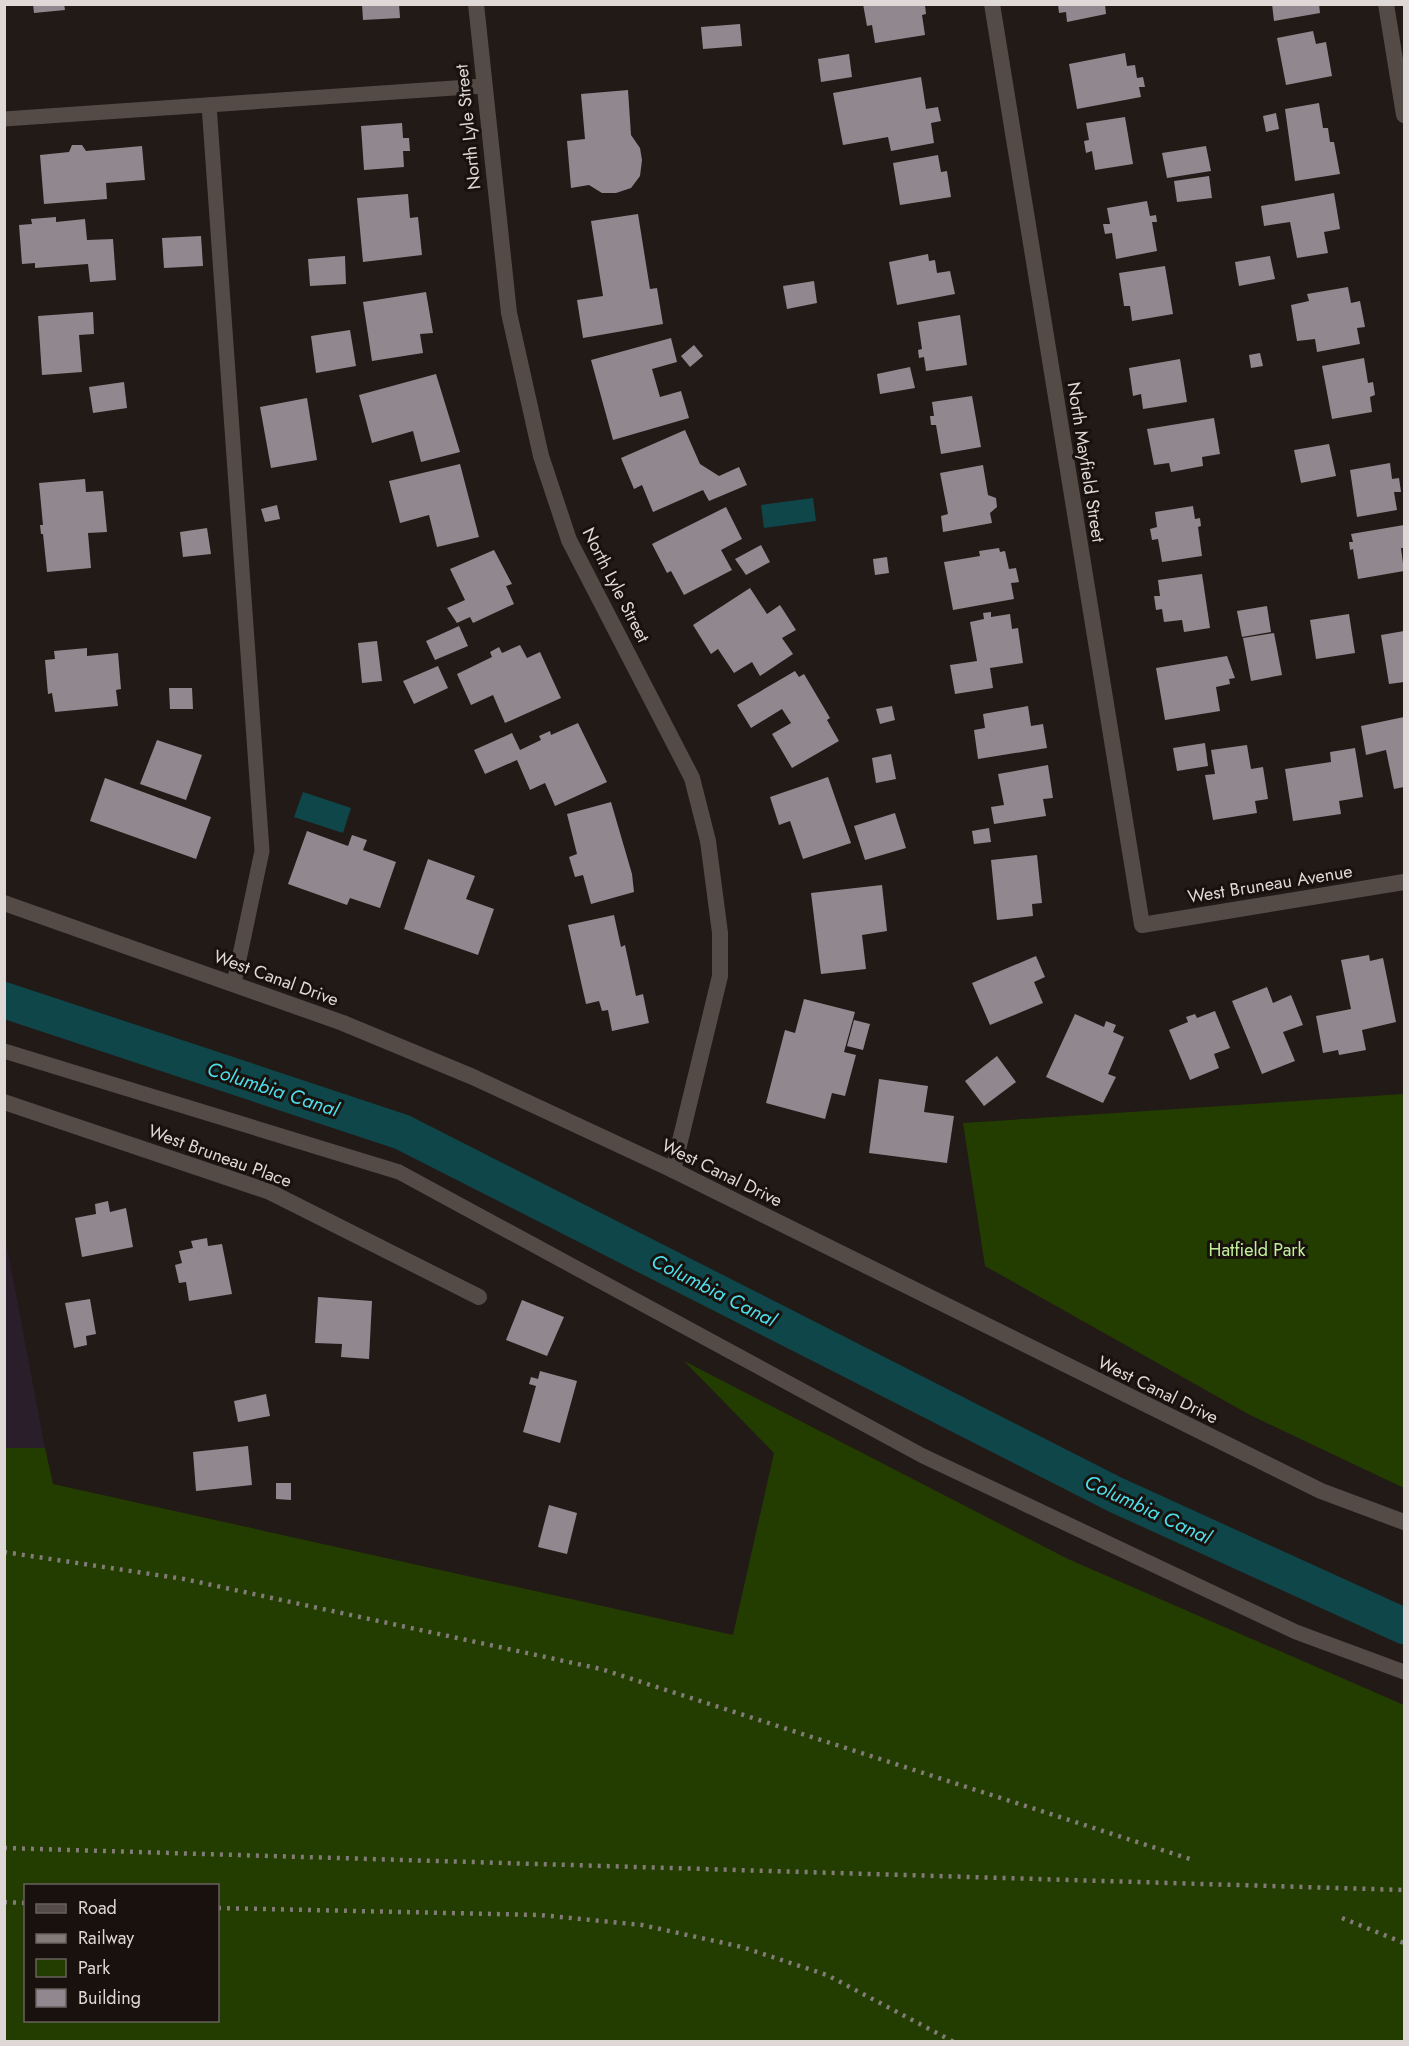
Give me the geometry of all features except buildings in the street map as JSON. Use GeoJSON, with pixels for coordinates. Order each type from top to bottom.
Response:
{"type":"FeatureCollection","features":[{"type":"Feature","properties":{"kind":"street","name":"North Lyle Street"},"geometry":{"type":"LineString","coordinates":[[476,4],[509,313],[541,456],[569,540],[692,778],[708,841],[720,933],[720,976],[673,1170]]}},
{"type":"Feature","properties":{"kind":"street","name":"North Mayfield Street"},"geometry":{"type":"LineString","coordinates":[[992,4],[1142,925]]}},
{"type":"Feature","properties":{"kind":"street"},"geometry":{"type":"LineString","coordinates":[[1386,4],[1404,115]]}},
{"type":"Feature","properties":{"kind":"street","name":"West Bruneau Avenue"},"geometry":{"type":"LineString","coordinates":[[1142,925],[1404,882]]}},
{"type":"Feature","properties":{"kind":"street","name":"West Canal Drive"},"geometry":{"type":"LineString","coordinates":[[4,903],[234,983],[412,1050],[673,1170],[1321,1491],[1404,1522]]}},
{"type":"Feature","properties":{"kind":"street","name":"West Bruneau Place"},"geometry":{"type":"LineString","coordinates":[[4,1102],[270,1192],[479,1297]]}},
{"type":"Feature","properties":{"kind":"lane"},"geometry":{"type":"LineString","coordinates":[[4,119],[483,86]]}},
{"type":"Feature","properties":{"kind":"lane"},"geometry":{"type":"LineString","coordinates":[[209,105],[262,851],[234,983]]}},
{"type":"Feature","properties":{"kind":"lane"},"geometry":{"type":"LineString","coordinates":[[4,1051],[399,1172],[923,1456],[1296,1632],[1404,1672]]}},
{"type":"Feature","properties":{"kind":"shaded area"},"geometry":{"type":"Polygon","coordinates":[[[5,1237],[45,1448],[5,1448],[5,1237]]]}},
{"type":"Feature","properties":{"kind":"green space","name":"Hatfield Park"},"geometry":{"type":"Polygon","coordinates":[[[1404,1094],[1404,1488],[1250,1415],[985,1266],[963,1123],[1404,1094]]]}},
{"type":"Feature","properties":{"kind":"green space"},"geometry":{"type":"Polygon","coordinates":[[[684,1361],[1068,1559],[1404,1705],[1404,2041],[5,2041],[5,1448],[45,1448],[53,1484],[733,1635],[774,1453],[684,1361]]]}},
{"type":"Feature","properties":{"kind":"water"},"geometry":{"type":"Polygon","coordinates":[[[813,498],[816,521],[764,528],[761,505],[813,498]]]}},
{"type":"Feature","properties":{"kind":"water"},"geometry":{"type":"Polygon","coordinates":[[[303,792],[351,808],[343,833],[294,817],[303,792]]]}},
{"type":"Feature","properties":{"kind":"waterway","name":"Columbia Canal"},"geometry":{"type":"LineString","coordinates":[[4,1000],[402,1132],[1116,1495],[1404,1626]]}},
{"type":"Feature","properties":{"kind":"railway"},"geometry":{"type":"LineString","coordinates":[[4,1552],[184,1579],[601,1669],[1193,1860]]}},
{"type":"Feature","properties":{"kind":"railway"},"geometry":{"type":"LineString","coordinates":[[4,1848],[1404,1890]]}},
{"type":"Feature","properties":{"kind":"railway"},"geometry":{"type":"LineString","coordinates":[[4,1902],[24,1903]]}},
{"type":"Feature","properties":{"kind":"railway"},"geometry":{"type":"LineString","coordinates":[[219,1908],[540,1915],[642,1925],[742,1947],[827,1975],[954,2042]]}},
{"type":"Feature","properties":{"kind":"railway"},"geometry":{"type":"LineString","coordinates":[[1342,1918],[1404,1943]]}}]}
